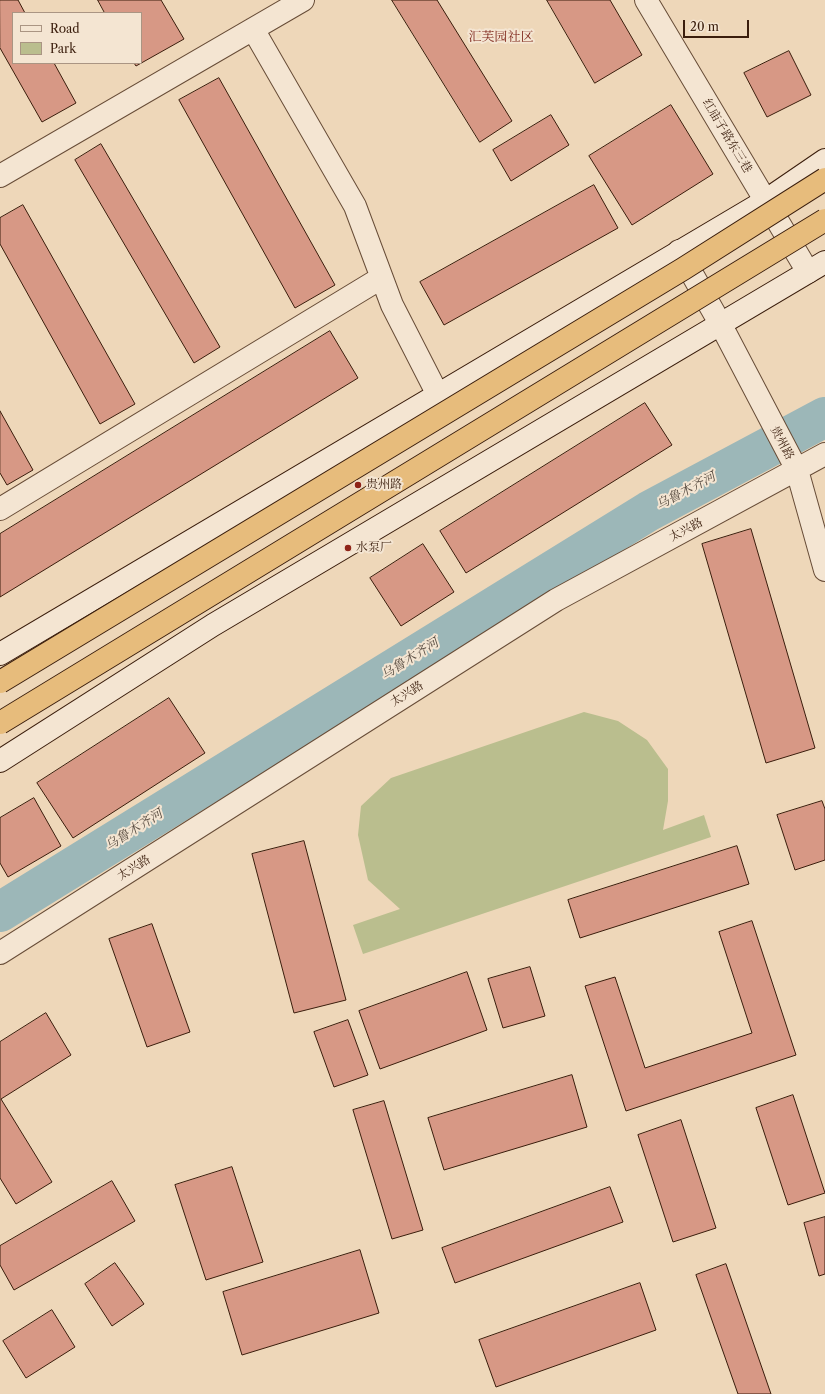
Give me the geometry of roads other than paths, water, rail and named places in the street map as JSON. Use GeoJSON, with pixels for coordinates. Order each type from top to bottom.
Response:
{"type":"FeatureCollection","features":[{"type":"Feature","properties":{"kind":"highway"},"geometry":{"type":"LineString","coordinates":[[0,682],[676,273],[825,179]]}},
{"type":"Feature","properties":{"kind":"highway"},"geometry":{"type":"LineString","coordinates":[[0,723],[825,220]]}},
{"type":"Feature","properties":{"kind":"highway"},"geometry":{"type":"LineString","coordinates":[[786,244],[825,238]]}},
{"type":"Feature","properties":{"kind":"street"},"geometry":{"type":"LineString","coordinates":[[0,176],[303,0]]}},
{"type":"Feature","properties":{"kind":"street","name":"红庙子路东三巷"},"geometry":{"type":"LineString","coordinates":[[646,0],[765,201],[817,267]]}},
{"type":"Feature","properties":{"kind":"street"},"geometry":{"type":"LineString","coordinates":[[253,29],[355,206],[392,305],[438,395]]}},
{"type":"Feature","properties":{"kind":"street"},"geometry":{"type":"LineString","coordinates":[[0,654],[765,201],[825,160]]}},
{"type":"Feature","properties":{"kind":"street","name":"贵州路"},"geometry":{"type":"LineString","coordinates":[[679,251],[721,324],[794,465],[825,570]]}},
{"type":"Feature","properties":{"kind":"street"},"geometry":{"type":"LineString","coordinates":[[0,761],[213,625],[817,267]]}},
{"type":"Feature","properties":{"kind":"street"},"geometry":{"type":"LineString","coordinates":[[0,509],[381,278]]}},
{"type":"Feature","properties":{"kind":"street","name":"太兴路"},"geometry":{"type":"LineString","coordinates":[[0,953],[556,600],[794,465],[825,454]]}},
{"type":"Feature","properties":{"kind":"waterway","name":"乌鲁木齐河"},"geometry":{"type":"LineString","coordinates":[[0,912],[649,511],[825,417]]}},
{"type":"Feature","properties":{"kind":"place","name":"贵州路"},"geometry":{"type":"Point","coordinates":[358,485]}},
{"type":"Feature","properties":{"kind":"place","name":"水泵厂"},"geometry":{"type":"Point","coordinates":[348,548]}},
{"type":"Feature","properties":{"kind":"district","name":"汇芙园社区"},"geometry":{"type":"Point","coordinates":[501,37]}}]}
